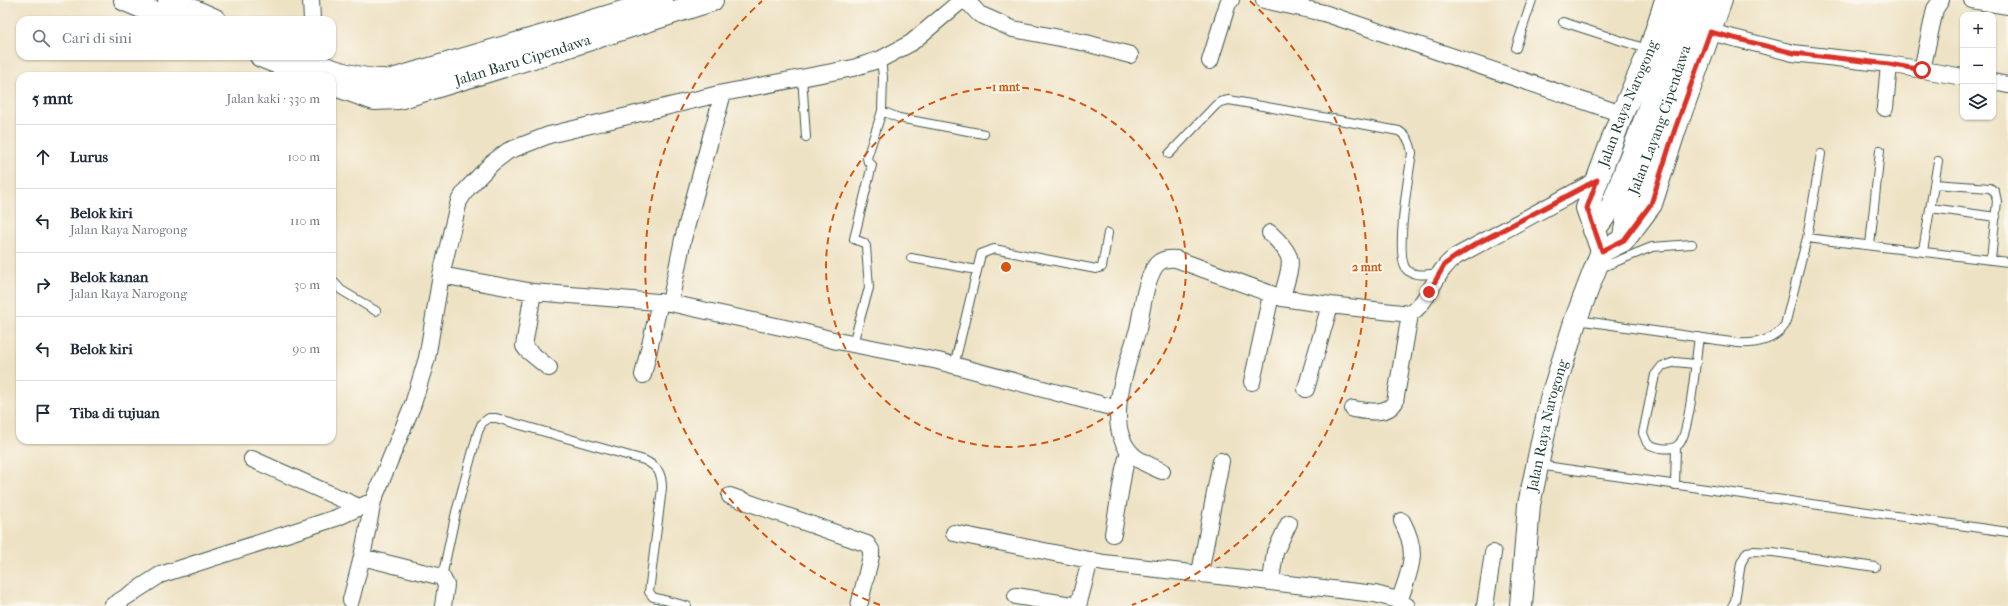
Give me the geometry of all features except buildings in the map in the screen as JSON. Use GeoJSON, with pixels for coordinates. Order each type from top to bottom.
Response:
{"type":"FeatureCollection","features":[{"type":"Feature","properties":{"kind":"main road"},"geometry":{"type":"LineString","coordinates":[[125,0],[163,16]]}},
{"type":"Feature","properties":{"kind":"main road"},"geometry":{"type":"LineString","coordinates":[[169,0],[207,16]]}},
{"type":"Feature","properties":{"kind":"main road","name":"Jalan Baru Cipendawa"},"geometry":{"type":"LineString","coordinates":[[336,85],[374,99],[399,98],[662,0]]}},
{"type":"Feature","properties":{"kind":"main road","name":"Jalan Baru Cipendawa"},"geometry":{"type":"LineString","coordinates":[[288,60],[309,63],[373,81],[392,80],[550,43],[712,0]]}},
{"type":"Feature","properties":{"kind":"main road","name":"Jalan Raya Narogong"},"geometry":{"type":"LineString","coordinates":[[1522,606],[1529,505],[1551,399],[1576,319],[1598,261],[1594,230],[1587,208],[1622,114],[1650,50],[1666,0]]}},
{"type":"Feature","properties":{"kind":"main road","name":"Jalan Layang Cipendawa"},"geometry":{"type":"LineString","coordinates":[[1594,230],[1612,206],[1646,117],[1683,0]]}},
{"type":"Feature","properties":{"kind":"main road","name":"Jalan Layang Cipendawa"},"geometry":{"type":"LineString","coordinates":[[1624,240],[1631,198],[1661,121],[1701,0]]}},
{"type":"Feature","properties":{"kind":"main road"},"geometry":{"type":"LineString","coordinates":[[1598,261],[1624,240],[1651,204],[1675,129],[1721,0]]}},
{"type":"Feature","properties":{"kind":"street"},"geometry":{"type":"LineString","coordinates":[[311,0],[312,16]]}},
{"type":"Feature","properties":{"kind":"street"},"geometry":{"type":"LineString","coordinates":[[351,600],[362,557],[366,504],[413,404],[427,358],[441,275],[459,202],[466,189],[492,163],[508,151],[549,135],[723,93],[802,76],[853,68],[882,59],[911,43],[962,0]]}},
{"type":"Feature","properties":{"kind":"street"},"geometry":{"type":"LineString","coordinates":[[966,0],[979,14],[1013,29],[1086,43],[1130,55]]}},
{"type":"Feature","properties":{"kind":"street"},"geometry":{"type":"LineString","coordinates":[[1210,61],[1228,4],[1231,0]]}},
{"type":"Feature","properties":{"kind":"street"},"geometry":{"type":"LineString","coordinates":[[1264,0],[1324,13],[1622,114]]}},
{"type":"Feature","properties":{"kind":"street"},"geometry":{"type":"LineString","coordinates":[[1922,70],[1935,9],[1941,0]]}},
{"type":"Feature","properties":{"kind":"street"},"geometry":{"type":"LineString","coordinates":[[1972,0],[2008,6]]}},
{"type":"Feature","properties":{"kind":"street"},"geometry":{"type":"LineString","coordinates":[[1710,32],[1794,53],[1889,64],[1960,76]]}},
{"type":"Feature","properties":{"kind":"street"},"geometry":{"type":"LineString","coordinates":[[1885,108],[1889,64]]}},
{"type":"Feature","properties":{"kind":"street"},"geometry":{"type":"LineString","coordinates":[[1996,83],[2008,85]]}},
{"type":"Feature","properties":{"kind":"street"},"geometry":{"type":"LineString","coordinates":[[643,375],[665,303],[723,93]]}},
{"type":"Feature","properties":{"kind":"street"},"geometry":{"type":"LineString","coordinates":[[1162,471],[1141,461],[1130,451],[1121,435],[1118,409],[1129,356],[1150,278],[1158,262],[1167,259],[1176,259],[1276,296],[1330,306],[1410,314],[1426,299],[1445,264],[1471,246],[1597,180]]}},
{"type":"Feature","properties":{"kind":"street"},"geometry":{"type":"LineString","coordinates":[[1252,382],[1276,296],[1290,258],[1286,249],[1270,233]]}},
{"type":"Feature","properties":{"kind":"street"},"geometry":{"type":"LineString","coordinates":[[441,275],[533,292],[665,303],[954,366],[1118,409]]}},
{"type":"Feature","properties":{"kind":"street"},"geometry":{"type":"LineString","coordinates":[[533,292],[524,346],[549,368]]}},
{"type":"Feature","properties":{"kind":"street"},"geometry":{"type":"LineString","coordinates":[[1306,389],[1330,306]]}},
{"type":"Feature","properties":{"kind":"street"},"geometry":{"type":"LineString","coordinates":[[1353,410],[1381,411],[1391,408],[1396,402],[1410,314]]}},
{"type":"Feature","properties":{"kind":"street"},"geometry":{"type":"LineString","coordinates":[[1113,534],[1122,476],[1130,451]]}},
{"type":"Feature","properties":{"kind":"street"},"geometry":{"type":"LineString","coordinates":[[252,459],[366,504]]}},
{"type":"Feature","properties":{"kind":"street"},"geometry":{"type":"LineString","coordinates":[[1200,573],[1221,461]]}},
{"type":"Feature","properties":{"kind":"street"},"geometry":{"type":"LineString","coordinates":[[730,496],[867,544],[871,550],[871,556],[859,606]]}},
{"type":"Feature","properties":{"kind":"street"},"geometry":{"type":"LineString","coordinates":[[112,606],[160,575],[305,529],[336,518],[366,504]]}},
{"type":"Feature","properties":{"kind":"street"},"geometry":{"type":"LineString","coordinates":[[954,533],[1090,560],[1161,571],[1200,573],[1375,594],[1403,604],[1412,556],[1412,541],[1402,521]]}},
{"type":"Feature","properties":{"kind":"street"},"geometry":{"type":"LineString","coordinates":[[1271,581],[1275,552],[1289,523]]}},
{"type":"Feature","properties":{"kind":"street"},"geometry":{"type":"LineString","coordinates":[[1485,606],[1492,553]]}},
{"type":"Feature","properties":{"kind":"street"},"geometry":{"type":"LineString","coordinates":[[362,557],[442,577],[446,585],[443,606]]}},
{"type":"Feature","properties":{"kind":"street"},"geometry":{"type":"LineString","coordinates":[[1016,596],[1078,606],[1090,560]]}},
{"type":"Feature","properties":{"kind":"lane"},"geometry":{"type":"LineString","coordinates":[[1516,48],[1532,0]]}},
{"type":"Feature","properties":{"kind":"lane"},"geometry":{"type":"LineString","coordinates":[[1563,22],[1650,50]]}},
{"type":"Feature","properties":{"kind":"lane"},"geometry":{"type":"LineString","coordinates":[[853,343],[869,288],[866,246],[864,243],[854,239],[872,165],[868,162],[867,158],[882,111],[882,59]]}},
{"type":"Feature","properties":{"kind":"lane"},"geometry":{"type":"LineString","coordinates":[[802,76],[806,137]]}},
{"type":"Feature","properties":{"kind":"lane"},"geometry":{"type":"LineString","coordinates":[[1169,154],[1216,105],[1220,102],[1229,100],[1399,131],[1405,135],[1410,143],[1412,153],[1403,222],[1401,251],[1402,262],[1408,271],[1412,273],[1425,275],[1439,273]]}},
{"type":"Feature","properties":{"kind":"lane"},"geometry":{"type":"LineString","coordinates":[[882,111],[899,118],[984,134]]}},
{"type":"Feature","properties":{"kind":"lane"},"geometry":{"type":"LineString","coordinates":[[1870,245],[1880,150]]}},
{"type":"Feature","properties":{"kind":"lane"},"geometry":{"type":"LineString","coordinates":[[1576,319],[1750,344],[1761,342],[1778,334],[1785,325],[1807,238],[1821,154]]}},
{"type":"Feature","properties":{"kind":"lane"},"geometry":{"type":"LineString","coordinates":[[1923,251],[1938,161]]}},
{"type":"Feature","properties":{"kind":"lane"},"geometry":{"type":"LineString","coordinates":[[1934,184],[1990,188],[1997,196],[1991,260]]}},
{"type":"Feature","properties":{"kind":"lane"},"geometry":{"type":"LineString","coordinates":[[1931,208],[1996,217]]}},
{"type":"Feature","properties":{"kind":"lane"},"geometry":{"type":"LineString","coordinates":[[954,366],[981,254],[994,249],[1096,269],[1102,267],[1108,233]]}},
{"type":"Feature","properties":{"kind":"lane"},"geometry":{"type":"LineString","coordinates":[[1807,238],[2008,262]]}},
{"type":"Feature","properties":{"kind":"lane"},"geometry":{"type":"LineString","coordinates":[[1598,261],[1652,247],[1692,244]]}},
{"type":"Feature","properties":{"kind":"lane"},"geometry":{"type":"LineString","coordinates":[[911,258],[977,270]]}},
{"type":"Feature","properties":{"kind":"lane"},"geometry":{"type":"LineString","coordinates":[[336,284],[341,290],[376,312]]}},
{"type":"Feature","properties":{"kind":"lane"},"geometry":{"type":"LineString","coordinates":[[1675,485],[1676,447],[1681,441],[1686,426],[1699,337]]}},
{"type":"Feature","properties":{"kind":"lane"},"geometry":{"type":"LineString","coordinates":[[1676,447],[1662,448],[1651,446],[1643,438],[1652,382],[1662,366],[1675,362],[1695,364]]}},
{"type":"Feature","properties":{"kind":"lane"},"geometry":{"type":"LineString","coordinates":[[442,577],[456,512],[478,432],[482,423],[489,418],[496,418],[644,460],[659,469],[662,478],[662,488],[649,592],[653,597],[686,606]]}},
{"type":"Feature","properties":{"kind":"lane"},"geometry":{"type":"LineString","coordinates":[[1537,465],[1561,467],[1675,485],[2008,532]]}},
{"type":"Feature","properties":{"kind":"lane"},"geometry":{"type":"LineString","coordinates":[[1732,606],[1735,601],[1741,563],[1747,552],[1773,552],[1875,567]]}},
{"type":"Feature","properties":{"kind":"route"},"geometry":{"type":"LineString","coordinates":[[1429,292],[1445,264],[1455,257],[1476,244],[1597,180],[1587,208],[1602,251],[1624,240],[1651,204],[1675,129],[1710,32],[1762,47],[1794,53],[1889,64],[1922,70]]}}]}
